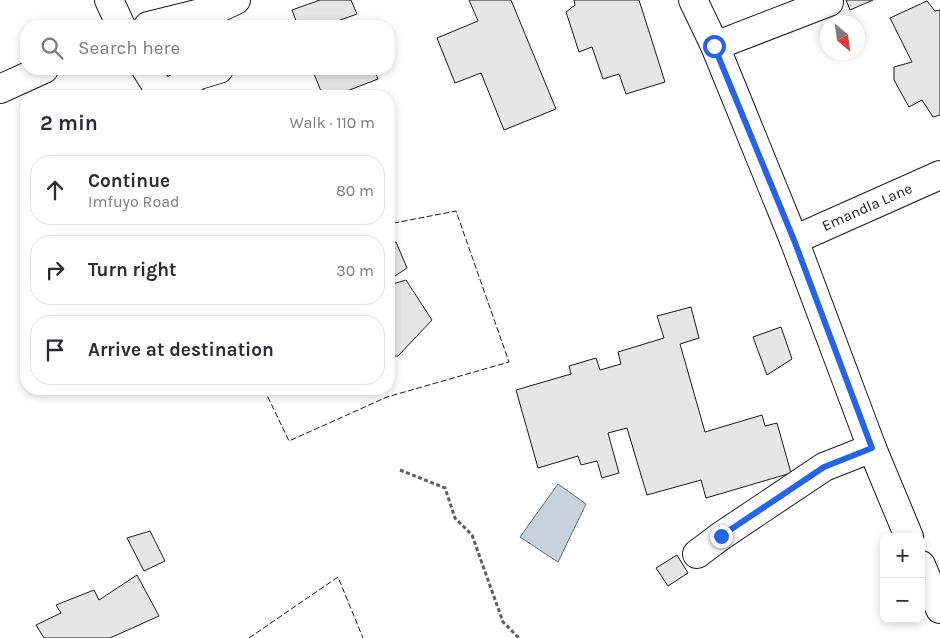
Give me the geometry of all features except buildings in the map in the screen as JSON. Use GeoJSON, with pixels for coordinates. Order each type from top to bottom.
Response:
{"type":"FeatureCollection","features":[{"type":"Feature","properties":{"kind":"street"},"geometry":{"type":"LineString","coordinates":[[109,0],[118,20]]}},
{"type":"Feature","properties":{"kind":"street"},"geometry":{"type":"LineString","coordinates":[[693,0],[714,46],[794,240],[872,448],[907,533]]}},
{"type":"Feature","properties":{"kind":"street"},"geometry":{"type":"LineString","coordinates":[[714,46],[829,2]]}},
{"type":"Feature","properties":{"kind":"street"},"geometry":{"type":"LineString","coordinates":[[167,20],[222,3]]}},
{"type":"Feature","properties":{"kind":"street"},"geometry":{"type":"LineString","coordinates":[[0,89],[31,75]]}},
{"type":"Feature","properties":{"kind":"street"},"geometry":{"type":"LineString","coordinates":[[150,75],[159,90]]}},
{"type":"Feature","properties":{"kind":"street"},"geometry":{"type":"LineString","coordinates":[[174,90],[202,75]]}},
{"type":"Feature","properties":{"kind":"street","name":"Emandla Lane"},"geometry":{"type":"LineString","coordinates":[[794,240],[940,175]]}},
{"type":"Feature","properties":{"kind":"street"},"geometry":{"type":"LineString","coordinates":[[697,554],[824,467],[872,448]]}},
{"type":"Feature","properties":{"kind":"street"},"geometry":{"type":"LineString","coordinates":[[925,574],[940,609]]}},
{"type":"Feature","properties":{"kind":"path"},"geometry":{"type":"LineString","coordinates":[[400,470],[445,488],[455,518],[472,535],[503,622],[519,638]]}},
{"type":"Feature","properties":{"kind":"shaded area"},"geometry":{"type":"Polygon","coordinates":[[[558,484],[586,504],[558,562],[520,537],[558,484]]]}},
{"type":"Feature","properties":{"kind":"fence"},"geometry":{"type":"LineString","coordinates":[[395,223],[456,211],[509,362],[395,395]]}},
{"type":"Feature","properties":{"kind":"fence"},"geometry":{"type":"LineString","coordinates":[[267,395],[289,441],[394,395]]}},
{"type":"Feature","properties":{"kind":"fence"},"geometry":{"type":"LineString","coordinates":[[249,638],[338,577],[363,638]]}},
{"type":"Feature","properties":{"kind":"route"},"geometry":{"type":"LineString","coordinates":[[714,46],[794,240],[872,448],[824,467],[721,536]]}}]}
